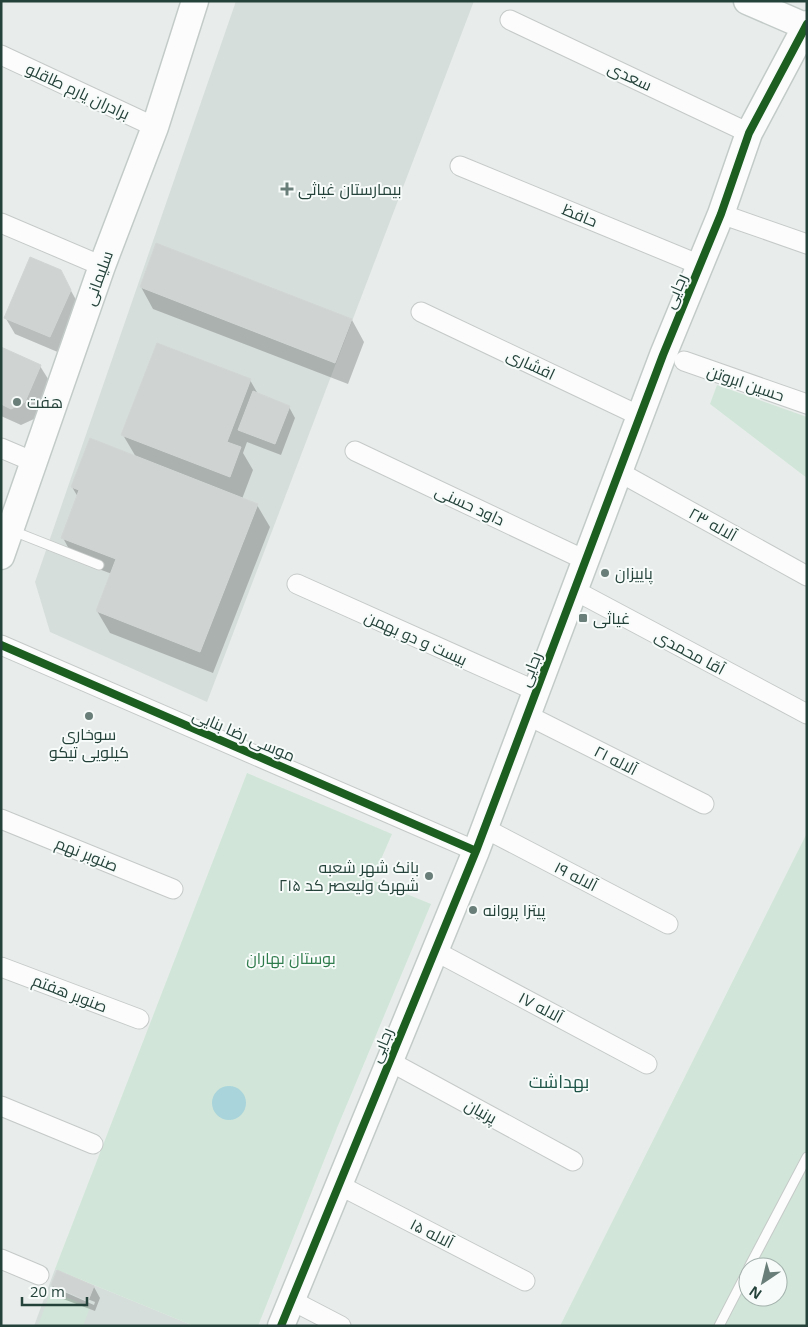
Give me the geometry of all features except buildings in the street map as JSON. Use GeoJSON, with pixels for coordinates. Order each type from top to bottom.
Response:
{"type":"FeatureCollection","features":[{"type":"Feature","properties":{"kind":"street","name":"سلیمانی"},"geometry":{"type":"LineString","coordinates":[[1,556],[102,266],[155,126],[195,1]]}},
{"type":"Feature","properties":{"kind":"street"},"geometry":{"type":"LineString","coordinates":[[747,1],[807,26]]}},
{"type":"Feature","properties":{"kind":"street","name":"سعدی"},"geometry":{"type":"LineString","coordinates":[[510,20],[749,133]]}},
{"type":"Feature","properties":{"kind":"street","name":"رجایی"},"geometry":{"type":"LineString","coordinates":[[281,1326],[480,839],[663,355],[721,214],[749,133],[807,26]]}},
{"type":"Feature","properties":{"kind":"street","name":"برادران یارم طاقلو"},"geometry":{"type":"LineString","coordinates":[[1,56],[155,126]]}},
{"type":"Feature","properties":{"kind":"street","name":"حافظ"},"geometry":{"type":"LineString","coordinates":[[460,166],[700,265]]}},
{"type":"Feature","properties":{"kind":"street"},"geometry":{"type":"LineString","coordinates":[[721,214],[807,244]]}},
{"type":"Feature","properties":{"kind":"street"},"geometry":{"type":"LineString","coordinates":[[1,223],[102,266]]}},
{"type":"Feature","properties":{"kind":"street","name":"افشاری"},"geometry":{"type":"LineString","coordinates":[[421,312],[640,416]]}},
{"type":"Feature","properties":{"kind":"street","name":"حسین ابروتن"},"geometry":{"type":"LineString","coordinates":[[684,361],[807,404]]}},
{"type":"Feature","properties":{"kind":"street"},"geometry":{"type":"LineString","coordinates":[[1,448],[34,462]]}},
{"type":"Feature","properties":{"kind":"street","name":"داود حسنی"},"geometry":{"type":"LineString","coordinates":[[355,451],[585,560]]}},
{"type":"Feature","properties":{"kind":"street","name":"آلاله ۲۳"},"geometry":{"type":"LineString","coordinates":[[619,472],[807,576]]}},
{"type":"Feature","properties":{"kind":"street","name":"بیست و دو بهمن"},"geometry":{"type":"LineString","coordinates":[[297,584],[536,691]]}},
{"type":"Feature","properties":{"kind":"street","name":"آقا محمدی"},"geometry":{"type":"LineString","coordinates":[[574,590],[807,714]]}},
{"type":"Feature","properties":{"kind":"street","name":"موسی رضا بنایی"},"geometry":{"type":"LineString","coordinates":[[1,645],[480,839]]}},
{"type":"Feature","properties":{"kind":"street","name":"آلاله ۲۱"},"geometry":{"type":"LineString","coordinates":[[527,715],[704,804]]}},
{"type":"Feature","properties":{"kind":"street","name":"صنوبر نهم"},"geometry":{"type":"LineString","coordinates":[[1,819],[173,889]]}},
{"type":"Feature","properties":{"kind":"street","name":"آلاله ۱۹"},"geometry":{"type":"LineString","coordinates":[[480,839],[668,924]]}},
{"type":"Feature","properties":{"kind":"street","name":"آلاله ۱۷"},"geometry":{"type":"LineString","coordinates":[[435,951],[647,1064]]}},
{"type":"Feature","properties":{"kind":"street","name":"صنوبر هفتم"},"geometry":{"type":"LineString","coordinates":[[1,967],[139,1019]]}},
{"type":"Feature","properties":{"kind":"street","name":"پرنیان"},"geometry":{"type":"LineString","coordinates":[[389,1061],[573,1161]]}},
{"type":"Feature","properties":{"kind":"street"},"geometry":{"type":"LineString","coordinates":[[1,1106],[93,1144]]}},
{"type":"Feature","properties":{"kind":"street","name":"آلاله ۱۵"},"geometry":{"type":"LineString","coordinates":[[339,1185],[525,1282]]}},
{"type":"Feature","properties":{"kind":"street"},"geometry":{"type":"LineString","coordinates":[[1,1258],[39,1275]]}},
{"type":"Feature","properties":{"kind":"street"},"geometry":{"type":"LineString","coordinates":[[292,1300],[341,1326]]}},
{"type":"Feature","properties":{"kind":"lane"},"geometry":{"type":"LineString","coordinates":[[10,530],[99,565]]}},
{"type":"Feature","properties":{"kind":"lane"},"geometry":{"type":"LineString","coordinates":[[755,1257],[807,1157]]}},
{"type":"Feature","properties":{"kind":"lane"},"geometry":{"type":"LineString","coordinates":[[719,1326],[738,1289]]}},
{"type":"Feature","properties":{"kind":"shaded area","name":"بیمارستان غیاثی"},"geometry":{"type":"Polygon","coordinates":[[[236,1],[474,1],[207,702],[50,632],[35,582],[236,1]]]}},
{"type":"Feature","properties":{"kind":"shaded area"},"geometry":{"type":"Polygon","coordinates":[[[55,1269],[194,1326],[34,1326],[55,1269]]]}},
{"type":"Feature","properties":{"kind":"green space"},"geometry":{"type":"Polygon","coordinates":[[[717,385],[807,417],[807,478],[710,404],[717,385]]]}},
{"type":"Feature","properties":{"kind":"green space","name":"بوستان بهاران"},"geometry":{"type":"Polygon","coordinates":[[[247,773],[392,834],[372,880],[431,904],[337,1128],[258,1326],[194,1326],[55,1269],[247,773]]]}},
{"type":"Feature","properties":{"kind":"green space"},"geometry":{"type":"Polygon","coordinates":[[[807,833],[807,1326],[560,1326],[807,833]]]}},
{"type":"Feature","properties":{"kind":"green space"},"geometry":{"type":"Polygon","coordinates":[[[51,1291],[90,1307],[83,1326],[38,1326],[51,1291]]]}},
{"type":"Feature","properties":{"kind":"water"},"geometry":{"type":"Polygon","coordinates":[[[229,1086],[236,1087],[241,1091],[245,1096],[245,1110],[241,1115],[236,1119],[229,1120],[222,1119],[217,1115],[213,1110],[212,1103],[213,1096],[217,1091],[222,1087],[229,1086]]]}},
{"type":"Feature","properties":{"kind":"cycle path"},"geometry":{"type":"LineString","coordinates":[[281,1326],[476,851],[663,355],[721,214],[749,133],[807,24]]}},
{"type":"Feature","properties":{"kind":"cycle path"},"geometry":{"type":"LineString","coordinates":[[1,645],[476,851]]}},
{"type":"Feature","properties":{"kind":"place","name":"بیمارستان غیاثی"},"geometry":{"type":"Point","coordinates":[287,189]}},
{"type":"Feature","properties":{"kind":"place","name":"هفت"},"geometry":{"type":"Point","coordinates":[17,402]}},
{"type":"Feature","properties":{"kind":"place","name":"پاییزان"},"geometry":{"type":"Point","coordinates":[605,573]}},
{"type":"Feature","properties":{"kind":"place","name":"غیاثی"},"geometry":{"type":"Point","coordinates":[583,618]}},
{"type":"Feature","properties":{"kind":"place","name":"سوخاری کیلویی تیکو"},"geometry":{"type":"Point","coordinates":[89,716]}},
{"type":"Feature","properties":{"kind":"place","name":"بانک شهر شعبه شهرک ولیعصر کد ۲۱۵"},"geometry":{"type":"Point","coordinates":[429,876]}},
{"type":"Feature","properties":{"kind":"place","name":"پیتزا پروانه"},"geometry":{"type":"Point","coordinates":[473,910]}},
{"type":"Feature","properties":{"kind":"district","name":"بهداشت"},"geometry":{"type":"Point","coordinates":[559,1082]}}]}
